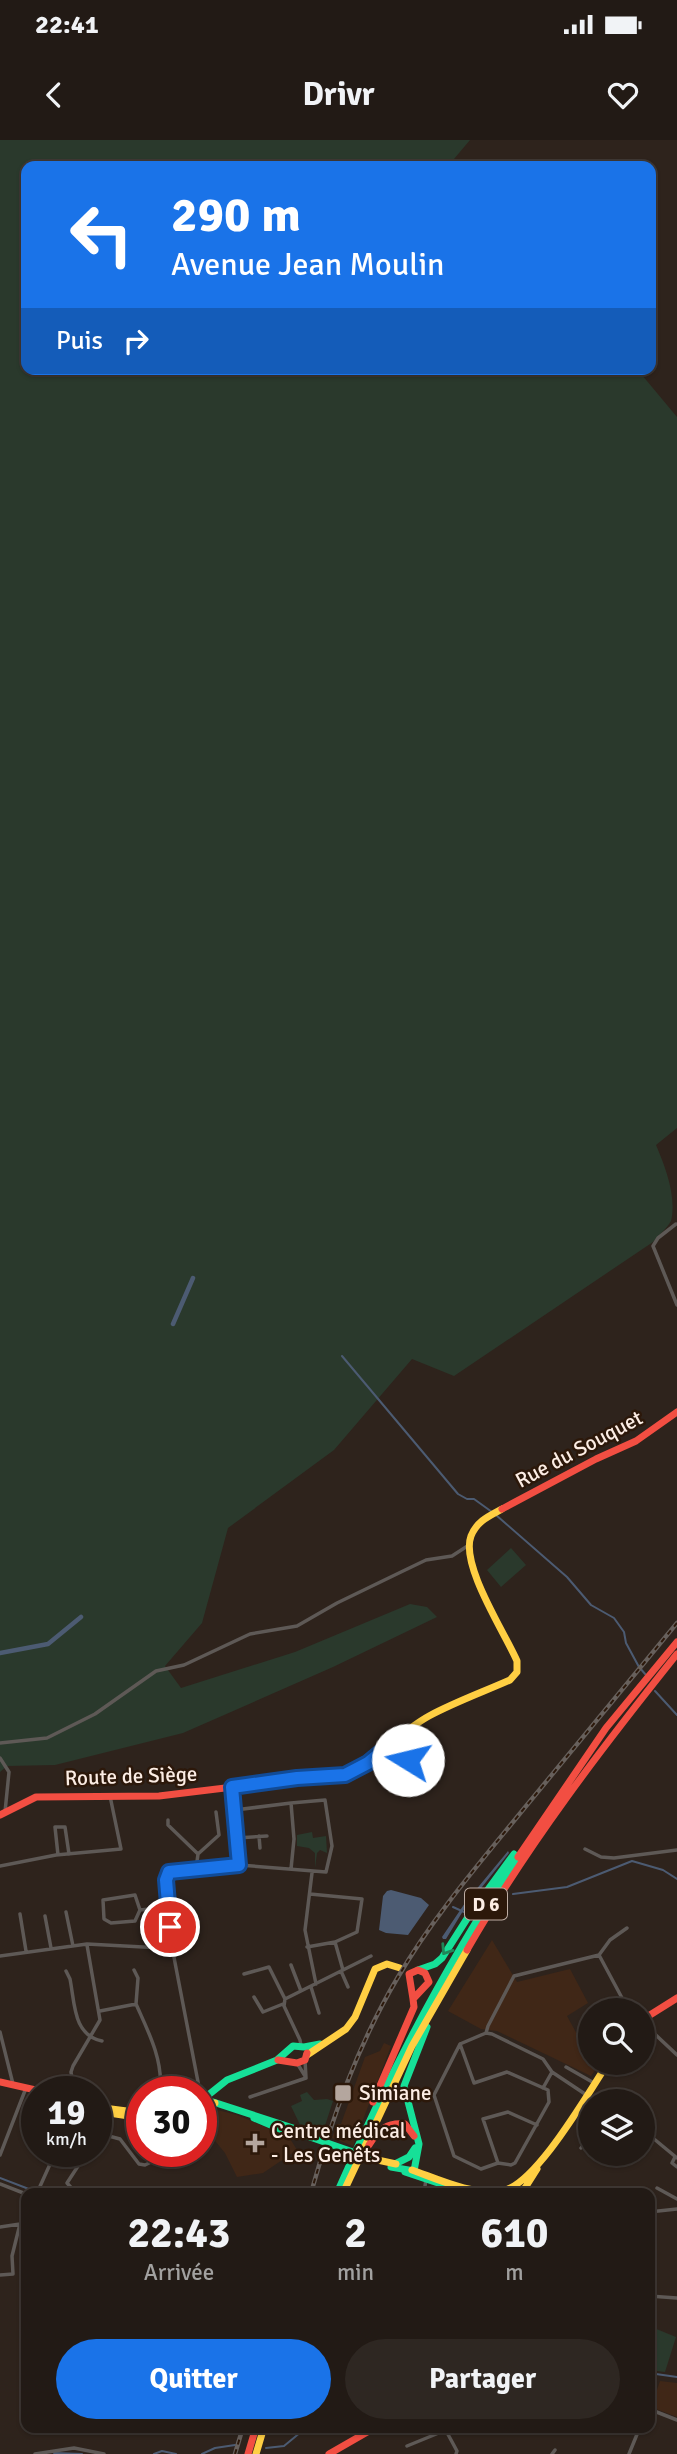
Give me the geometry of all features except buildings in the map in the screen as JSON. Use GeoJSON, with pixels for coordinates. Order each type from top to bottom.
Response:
{"type":"FeatureCollection","features":[{"type":"Feature","properties":{"kind":"main road","name":"Rue du Souquet"},"geometry":{"type":"LineString","coordinates":[[470,1545],[473,1531],[481,1520],[596,1459],[636,1441],[677,1412]]}},
{"type":"Feature","properties":{"kind":"main road","name":"Route de Siège"},"geometry":{"type":"LineString","coordinates":[[3,1813],[36,1797],[159,1796],[297,1778],[345,1775],[368,1763],[399,1736],[429,1717],[498,1687],[517,1672],[513,1651],[475,1574],[470,1545]]}},
{"type":"Feature","properties":{"kind":"main road","name":"D 6"},"geometry":{"type":"LineString","coordinates":[[344,2188],[369,2120],[416,2025],[481,1912],[606,1728],[677,1642]]}},
{"type":"Feature","properties":{"kind":"main road","name":"D 6"},"geometry":{"type":"LineString","coordinates":[[344,2188],[412,2046],[493,1905],[553,1813],[613,1732],[677,1654]]}},
{"type":"Feature","properties":{"kind":"main road"},"geometry":{"type":"LineString","coordinates":[[217,2088],[240,2074],[299,2054],[340,2033],[355,2017],[375,1969],[387,1964],[405,1971],[418,1970],[435,1964],[442,1958],[470,1914],[574,1775]]}},
{"type":"Feature","properties":{"kind":"main road"},"geometry":{"type":"LineString","coordinates":[[413,1999],[429,1982],[425,1973],[418,1970]]}},
{"type":"Feature","properties":{"kind":"main road"},"geometry":{"type":"LineString","coordinates":[[344,2188],[414,2007],[405,1971]]}},
{"type":"Feature","properties":{"kind":"main road","name":"D 6"},"geometry":{"type":"LineString","coordinates":[[414,2171],[419,2144],[406,2095],[406,2076],[445,1988]]}},
{"type":"Feature","properties":{"kind":"main road"},"geometry":{"type":"LineString","coordinates":[[655,2012],[677,1998]]}},
{"type":"Feature","properties":{"kind":"main road"},"geometry":{"type":"LineString","coordinates":[[590,2089],[600,2075]]}},
{"type":"Feature","properties":{"kind":"main road"},"geometry":{"type":"LineString","coordinates":[[217,2104],[296,2129],[310,2137]]}},
{"type":"Feature","properties":{"kind":"main road"},"geometry":{"type":"LineString","coordinates":[[518,2188],[578,2106]]}},
{"type":"Feature","properties":{"kind":"main road"},"geometry":{"type":"LineString","coordinates":[[242,2112],[280,2128],[414,2171],[425,2177],[472,2188]]}},
{"type":"Feature","properties":{"kind":"main road"},"geometry":{"type":"LineString","coordinates":[[266,2119],[280,2128]]}},
{"type":"Feature","properties":{"kind":"main road"},"geometry":{"type":"LineString","coordinates":[[344,2188],[377,2133],[386,2125],[395,2122],[405,2124],[414,2132],[416,2143],[413,2153],[404,2161],[393,2165]]}},
{"type":"Feature","properties":{"kind":"main road"},"geometry":{"type":"LineString","coordinates":[[393,2165],[455,2188]]}},
{"type":"Feature","properties":{"kind":"main road"},"geometry":{"type":"LineString","coordinates":[[248,2454],[254,2433]]}},
{"type":"Feature","properties":{"kind":"main road"},"geometry":{"type":"LineString","coordinates":[[256,2454],[262,2433]]}},
{"type":"Feature","properties":{"kind":"main road"},"geometry":{"type":"LineString","coordinates":[[329,2454],[366,2433]]}},
{"type":"Feature","properties":{"kind":"street"},"geometry":{"type":"LineString","coordinates":[[677,1224],[657,1238],[653,1249],[677,1305]]}},
{"type":"Feature","properties":{"kind":"street"},"geometry":{"type":"LineString","coordinates":[[0,1743],[47,1738],[95,1714],[156,1671],[184,1664],[250,1634],[297,1626],[337,1603],[426,1560],[452,1556],[470,1545]]}},
{"type":"Feature","properties":{"kind":"street"},"geometry":{"type":"LineString","coordinates":[[380,1753],[390,1761],[405,1760],[412,1764]]}},
{"type":"Feature","properties":{"kind":"street"},"geometry":{"type":"LineString","coordinates":[[0,1758],[9,1772],[3,1813]]}},
{"type":"Feature","properties":{"kind":"street"},"geometry":{"type":"LineString","coordinates":[[232,1787],[239,1865]]}},
{"type":"Feature","properties":{"kind":"street"},"geometry":{"type":"LineString","coordinates":[[0,1866],[58,1855],[121,1849],[110,1796]]}},
{"type":"Feature","properties":{"kind":"street"},"geometry":{"type":"LineString","coordinates":[[197,2076],[172,1947],[166,1876],[172,1871],[239,1865],[326,1872],[332,1850],[325,1800],[234,1810]]}},
{"type":"Feature","properties":{"kind":"street"},"geometry":{"type":"LineString","coordinates":[[291,1803],[294,1839],[291,1869]]}},
{"type":"Feature","properties":{"kind":"street"},"geometry":{"type":"LineString","coordinates":[[196,1869],[198,1854],[219,1835],[216,1812]]}},
{"type":"Feature","properties":{"kind":"street"},"geometry":{"type":"LineString","coordinates":[[168,1820],[168,1825],[198,1854]]}},
{"type":"Feature","properties":{"kind":"street"},"geometry":{"type":"LineString","coordinates":[[58,1855],[54,1828],[65,1827],[69,1854]]}},
{"type":"Feature","properties":{"kind":"street"},"geometry":{"type":"LineString","coordinates":[[259,1836],[260,1848]]}},
{"type":"Feature","properties":{"kind":"street"},"geometry":{"type":"LineString","coordinates":[[237,1838],[267,1836]]}},
{"type":"Feature","properties":{"kind":"street"},"geometry":{"type":"LineString","coordinates":[[584,1849],[601,1857],[614,1858],[677,1850]]}},
{"type":"Feature","properties":{"kind":"street"},"geometry":{"type":"LineString","coordinates":[[312,1872],[305,1930],[316,1984]]}},
{"type":"Feature","properties":{"kind":"street"},"geometry":{"type":"LineString","coordinates":[[307,1947],[335,1942],[357,1932],[362,1899],[310,1894]]}},
{"type":"Feature","properties":{"kind":"street"},"geometry":{"type":"LineString","coordinates":[[135,1895],[139,1910],[135,1921],[111,1923],[104,1919],[102,1902],[106,1898],[135,1895]]}},
{"type":"Feature","properties":{"kind":"street"},"geometry":{"type":"LineString","coordinates":[[139,1910],[169,1907]]}},
{"type":"Feature","properties":{"kind":"street"},"geometry":{"type":"LineString","coordinates":[[66,1912],[73,1946]]}},
{"type":"Feature","properties":{"kind":"street"},"geometry":{"type":"LineString","coordinates":[[20,1914],[26,1951]]}},
{"type":"Feature","properties":{"kind":"street"},"geometry":{"type":"LineString","coordinates":[[45,1916],[51,1948]]}},
{"type":"Feature","properties":{"kind":"street"},"geometry":{"type":"LineString","coordinates":[[486,2034],[514,1976],[599,1955],[610,1940],[627,1928]]}},
{"type":"Feature","properties":{"kind":"street"},"geometry":{"type":"LineString","coordinates":[[335,1942],[348,1987]]}},
{"type":"Feature","properties":{"kind":"street"},"geometry":{"type":"LineString","coordinates":[[0,1956],[87,1944],[172,1947]]}},
{"type":"Feature","properties":{"kind":"street"},"geometry":{"type":"LineString","coordinates":[[72,2076],[73,2066],[100,2020],[87,1944]]}},
{"type":"Feature","properties":{"kind":"street"},"geometry":{"type":"LineString","coordinates":[[599,1955],[622,1998]]}},
{"type":"Feature","properties":{"kind":"street"},"geometry":{"type":"LineString","coordinates":[[254,1997],[263,2012],[370,1956]]}},
{"type":"Feature","properties":{"kind":"street"},"geometry":{"type":"LineString","coordinates":[[291,1965],[302,1991]]}},
{"type":"Feature","properties":{"kind":"street"},"geometry":{"type":"LineString","coordinates":[[244,1975],[269,1967],[297,2034],[306,2078]]}},
{"type":"Feature","properties":{"kind":"street"},"geometry":{"type":"LineString","coordinates":[[134,1970],[138,1978],[136,2004],[153,2044],[158,2076]]}},
{"type":"Feature","properties":{"kind":"street"},"geometry":{"type":"LineString","coordinates":[[66,1971],[80,2028],[91,2039],[102,2041]]}},
{"type":"Feature","properties":{"kind":"street"},"geometry":{"type":"LineString","coordinates":[[311,1987],[319,2013]]}},
{"type":"Feature","properties":{"kind":"street"},"geometry":{"type":"LineString","coordinates":[[100,2011],[136,2004]]}},
{"type":"Feature","properties":{"kind":"street"},"geometry":{"type":"LineString","coordinates":[[0,2032],[10,2073],[7,2085]]}},
{"type":"Feature","properties":{"kind":"street"},"geometry":{"type":"LineString","coordinates":[[460,2044],[474,2083],[508,2072],[548,2090],[549,2102],[515,2163],[498,2163],[481,2169],[454,2157],[434,2095],[460,2044],[492,2034],[543,2059],[552,2072],[580,2089]]}},
{"type":"Feature","properties":{"kind":"street"},"geometry":{"type":"LineString","coordinates":[[655,2034],[677,2055]]}},
{"type":"Feature","properties":{"kind":"street"},"geometry":{"type":"LineString","coordinates":[[299,2054],[306,2078]]}},
{"type":"Feature","properties":{"kind":"street"},"geometry":{"type":"LineString","coordinates":[[566,2067],[594,2083]]}},
{"type":"Feature","properties":{"kind":"street"},"geometry":{"type":"LineString","coordinates":[[543,2088],[552,2072]]}},
{"type":"Feature","properties":{"kind":"street"},"geometry":{"type":"LineString","coordinates":[[250,2097],[306,2078]]}},
{"type":"Feature","properties":{"kind":"street"},"geometry":{"type":"LineString","coordinates":[[0,2155],[21,2102]]}},
{"type":"Feature","properties":{"kind":"street"},"geometry":{"type":"LineString","coordinates":[[498,2163],[483,2119],[508,2112],[537,2125]]}},
{"type":"Feature","properties":{"kind":"street"},"geometry":{"type":"LineString","coordinates":[[280,2128],[296,2129]]}},
{"type":"Feature","properties":{"kind":"street"},"geometry":{"type":"LineString","coordinates":[[112,2137],[120,2139],[126,2147]]}},
{"type":"Feature","properties":{"kind":"street"},"geometry":{"type":"LineString","coordinates":[[655,2140],[676,2158],[671,2164],[677,2167]]}},
{"type":"Feature","properties":{"kind":"street"},"geometry":{"type":"LineString","coordinates":[[39,2188],[48,2167]]}},
{"type":"Feature","properties":{"kind":"street"},"geometry":{"type":"LineString","coordinates":[[72,2188],[67,2183],[77,2167]]}},
{"type":"Feature","properties":{"kind":"street"},"geometry":{"type":"LineString","coordinates":[[424,2188],[425,2177]]}},
{"type":"Feature","properties":{"kind":"street"},"geometry":{"type":"LineString","coordinates":[[0,2184],[21,2192]]}},
{"type":"Feature","properties":{"kind":"street"},"geometry":{"type":"LineString","coordinates":[[657,2188],[677,2199]]}},
{"type":"Feature","properties":{"kind":"street"},"geometry":{"type":"LineString","coordinates":[[655,2212],[677,2209]]}},
{"type":"Feature","properties":{"kind":"street"},"geometry":{"type":"LineString","coordinates":[[0,2227],[20,2224],[12,2256],[13,2274],[0,2275]]}},
{"type":"Feature","properties":{"kind":"street"},"geometry":{"type":"LineString","coordinates":[[655,2296],[677,2298]]}},
{"type":"Feature","properties":{"kind":"street"},"geometry":{"type":"LineString","coordinates":[[655,2411],[677,2420]]}},
{"type":"Feature","properties":{"kind":"street"},"geometry":{"type":"LineString","coordinates":[[407,2446],[436,2433]]}},
{"type":"Feature","properties":{"kind":"street"},"geometry":{"type":"LineString","coordinates":[[447,2433],[456,2454]]}},
{"type":"Feature","properties":{"kind":"street"},"geometry":{"type":"LineString","coordinates":[[629,2454],[638,2433]]}},
{"type":"Feature","properties":{"kind":"street"},"geometry":{"type":"LineString","coordinates":[[35,2454],[74,2448],[104,2454]]}},
{"type":"Feature","properties":{"kind":"shaded area"},"geometry":{"type":"Polygon","coordinates":[[[492,1940],[517,1982],[570,1969],[585,1998],[578,1998],[578,2009],[567,2016],[578,2036],[578,2070],[497,2031],[481,2029],[448,2011],[492,1940]]]}},
{"type":"Feature","properties":{"kind":"shaded area"},"geometry":{"type":"Polygon","coordinates":[[[384,2043],[391,2046],[353,2146],[332,2138],[337,2124],[341,2124],[365,2057],[380,2051],[384,2043]]]}},
{"type":"Feature","properties":{"kind":"shaded area","name":"Centre médical - Les Genêts"},"geometry":{"type":"Polygon","coordinates":[[[217,2110],[237,2115],[289,2137],[297,2150],[263,2173],[237,2177],[217,2143],[217,2110]]]}},
{"type":"Feature","properties":{"kind":"shaded area"},"geometry":{"type":"Polygon","coordinates":[[[660,2381],[677,2383],[677,2417],[655,2409],[655,2395],[660,2381]]]}},
{"type":"Feature","properties":{"kind":"green space"},"geometry":{"type":"Polygon","coordinates":[[[0,140],[470,140],[454,159],[455,161],[21,161],[21,375],[642,375],[677,417],[677,1128],[656,1145],[669,1182],[671,1221],[653,1242],[454,1376],[412,1359],[334,1450],[228,1528],[202,1623],[165,1666],[181,1688],[295,1652],[410,1604],[427,1607],[437,1617],[333,1667],[183,1733],[55,1765],[7,1766],[0,1772],[0,140]]]}},
{"type":"Feature","properties":{"kind":"green space"},"geometry":{"type":"Polygon","coordinates":[[[511,1548],[526,1565],[501,1587],[487,1570],[511,1548]]]}},
{"type":"Feature","properties":{"kind":"green space"},"geometry":{"type":"Polygon","coordinates":[[[312,1832],[313,1838],[326,1836],[327,1853],[320,1850],[317,1853],[315,1868],[315,1853],[309,1848],[297,1846],[297,1835],[312,1832]]]}},
{"type":"Feature","properties":{"kind":"green space"},"geometry":{"type":"Polygon","coordinates":[[[307,2092],[314,2100],[333,2101],[322,2135],[302,2129],[291,2106],[302,2101],[300,2095],[307,2092]]]}},
{"type":"Feature","properties":{"kind":"green space"},"geometry":{"type":"Polygon","coordinates":[[[655,2328],[676,2337],[665,2372],[655,2371],[655,2328]]]}},
{"type":"Feature","properties":{"kind":"water"},"geometry":{"type":"Polygon","coordinates":[[[508,1851],[463,1911],[446,1939],[443,1939],[465,1903],[508,1851]]]}},
{"type":"Feature","properties":{"kind":"water"},"geometry":{"type":"Polygon","coordinates":[[[391,1890],[421,1898],[429,1905],[408,1935],[379,1930],[383,1896],[391,1890]]]}},
{"type":"Feature","properties":{"kind":"waterway"},"geometry":{"type":"LineString","coordinates":[[173,1324],[193,1278]]}},
{"type":"Feature","properties":{"kind":"waterway"},"geometry":{"type":"LineString","coordinates":[[342,1356],[458,1494],[474,1499],[492,1512]]}},
{"type":"Feature","properties":{"kind":"waterway"},"geometry":{"type":"LineString","coordinates":[[496,1515],[567,1577],[591,1605],[614,1618],[624,1632],[626,1643],[639,1667],[646,1675]]}},
{"type":"Feature","properties":{"kind":"waterway"},"geometry":{"type":"LineString","coordinates":[[0,1653],[48,1644],[81,1617]]}},
{"type":"Feature","properties":{"kind":"waterway"},"geometry":{"type":"LineString","coordinates":[[655,1691],[677,1715]]}},
{"type":"Feature","properties":{"kind":"waterway"},"geometry":{"type":"LineString","coordinates":[[513,1894],[567,1887],[632,1861],[663,1870],[677,1879]]}},
{"type":"Feature","properties":{"kind":"waterway"},"geometry":{"type":"LineString","coordinates":[[453,1907],[464,1912]]}},
{"type":"Feature","properties":{"kind":"waterway"},"geometry":{"type":"LineString","coordinates":[[0,2178],[26,2188]]}},
{"type":"Feature","properties":{"kind":"waterway"},"geometry":{"type":"LineString","coordinates":[[655,2374],[677,2377]]}},
{"type":"Feature","properties":{"kind":"waterway"},"geometry":{"type":"LineString","coordinates":[[266,2448],[284,2446],[300,2433]]}},
{"type":"Feature","properties":{"kind":"waterway"},"geometry":{"type":"LineString","coordinates":[[202,2454],[215,2448],[235,2445]]}},
{"type":"Feature","properties":{"kind":"waterway"},"geometry":{"type":"LineString","coordinates":[[154,2454],[162,2451],[176,2454]]}},
{"type":"Feature","properties":{"kind":"waterway"},"geometry":{"type":"LineString","coordinates":[[54,2453],[82,2454]]}},
{"type":"Feature","properties":{"kind":"railway"},"geometry":{"type":"LineString","coordinates":[[313,2188],[337,2109],[358,2055],[384,2002],[412,1955],[473,1871],[677,1623]]}},
{"type":"Feature","properties":{"kind":"railway"},"geometry":{"type":"LineString","coordinates":[[235,2454],[241,2433]]}},
{"type":"Feature","properties":{"kind":"traffic: fast"},"geometry":{"type":"LineString","coordinates":[[418,1970],[435,1964],[442,1958],[514,1854]]}},
{"type":"Feature","properties":{"kind":"traffic: fast"},"geometry":{"type":"LineString","coordinates":[[339,2188],[420,2021],[467,1938],[518,1857]]}},
{"type":"Feature","properties":{"kind":"traffic: fast"},"geometry":{"type":"LineString","coordinates":[[391,2167],[414,2171],[419,2144],[404,2086],[427,2027]]}},
{"type":"Feature","properties":{"kind":"traffic: fast"},"geometry":{"type":"LineString","coordinates":[[217,2088],[227,2080],[277,2060],[293,2046],[320,2044]]}},
{"type":"Feature","properties":{"kind":"traffic: fast"},"geometry":{"type":"LineString","coordinates":[[217,2103],[296,2129],[310,2137]]}},
{"type":"Feature","properties":{"kind":"traffic: fast"},"geometry":{"type":"LineString","coordinates":[[254,2118],[304,2135]]}},
{"type":"Feature","properties":{"kind":"traffic: fast"},"geometry":{"type":"LineString","coordinates":[[310,2137],[373,2159]]}},
{"type":"Feature","properties":{"kind":"traffic: fast"},"geometry":{"type":"LineString","coordinates":[[395,2164],[409,2157],[415,2148]]}},
{"type":"Feature","properties":{"kind":"traffic: fast"},"geometry":{"type":"LineString","coordinates":[[405,2172],[453,2188]]}},
{"type":"Feature","properties":{"kind":"traffic: slow"},"geometry":{"type":"LineString","coordinates":[[348,1773],[429,1716],[510,1680],[517,1672],[517,1661],[485,1599],[469,1549],[471,1536],[477,1526],[502,1509]]}},
{"type":"Feature","properties":{"kind":"traffic: slow"},"geometry":{"type":"LineString","coordinates":[[345,2188],[412,2046],[467,1950]]}},
{"type":"Feature","properties":{"kind":"traffic: slow"},"geometry":{"type":"LineString","coordinates":[[307,2055],[346,2029],[355,2017],[375,1969],[387,1964],[400,1968]]}},
{"type":"Feature","properties":{"kind":"traffic: slow"},"geometry":{"type":"LineString","coordinates":[[508,2188],[530,2173],[545,2156],[600,2075]]}},
{"type":"Feature","properties":{"kind":"traffic: slow"},"geometry":{"type":"LineString","coordinates":[[112,2109],[126,2111]]}},
{"type":"Feature","properties":{"kind":"traffic: slow"},"geometry":{"type":"LineString","coordinates":[[112,2113],[126,2116]]}},
{"type":"Feature","properties":{"kind":"traffic: slow"},"geometry":{"type":"LineString","coordinates":[[373,2159],[396,2164]]}},
{"type":"Feature","properties":{"kind":"traffic: slow"},"geometry":{"type":"LineString","coordinates":[[525,2188],[537,2169]]}},
{"type":"Feature","properties":{"kind":"traffic: slow"},"geometry":{"type":"LineString","coordinates":[[412,2170],[465,2188]]}},
{"type":"Feature","properties":{"kind":"traffic: slow"},"geometry":{"type":"LineString","coordinates":[[256,2454],[262,2433]]}},
{"type":"Feature","properties":{"kind":"traffic: jam"},"geometry":{"type":"LineString","coordinates":[[502,1509],[636,1441],[677,1412]]}},
{"type":"Feature","properties":{"kind":"traffic: jam"},"geometry":{"type":"LineString","coordinates":[[518,1857],[606,1728],[677,1642]]}},
{"type":"Feature","properties":{"kind":"traffic: jam"},"geometry":{"type":"LineString","coordinates":[[467,1950],[515,1872],[566,1798],[677,1654]]}},
{"type":"Feature","properties":{"kind":"traffic: jam"},"geometry":{"type":"LineString","coordinates":[[0,1815],[36,1797],[159,1796],[348,1773]]}},
{"type":"Feature","properties":{"kind":"traffic: jam"},"geometry":{"type":"LineString","coordinates":[[418,1970],[425,1973],[429,1982],[413,1999],[409,1974],[418,1970]]}},
{"type":"Feature","properties":{"kind":"traffic: jam"},"geometry":{"type":"LineString","coordinates":[[655,2012],[677,1998]]}},
{"type":"Feature","properties":{"kind":"traffic: jam"},"geometry":{"type":"LineString","coordinates":[[373,2102],[414,2007],[413,1999]]}},
{"type":"Feature","properties":{"kind":"traffic: jam"},"geometry":{"type":"LineString","coordinates":[[278,2060],[297,2063],[305,2060],[307,2053]]}},
{"type":"Feature","properties":{"kind":"traffic: jam"},"geometry":{"type":"LineString","coordinates":[[0,2082],[21,2087]]}},
{"type":"Feature","properties":{"kind":"traffic: jam"},"geometry":{"type":"LineString","coordinates":[[369,2145],[380,2131],[393,2124],[405,2124],[414,2136]]}},
{"type":"Feature","properties":{"kind":"traffic: jam"},"geometry":{"type":"LineString","coordinates":[[248,2454],[254,2433]]}},
{"type":"Feature","properties":{"kind":"traffic: jam"},"geometry":{"type":"LineString","coordinates":[[329,2454],[366,2433]]}},
{"type":"Feature","properties":{"kind":"place","name":"Simiane"},"geometry":{"type":"Point","coordinates":[343,2093]}},
{"type":"Feature","properties":{"kind":"place","name":"Centre médical - Les Genêts"},"geometry":{"type":"Point","coordinates":[255,2143]}},
{"type":"Feature","properties":{"kind":"route"},"geometry":{"type":"LineString","coordinates":[[170,1927],[166,1880],[169,1872],[239,1865],[232,1787],[297,1778],[341,1776],[368,1763],[380,1753],[390,1761],[408,1760]]}}]}
